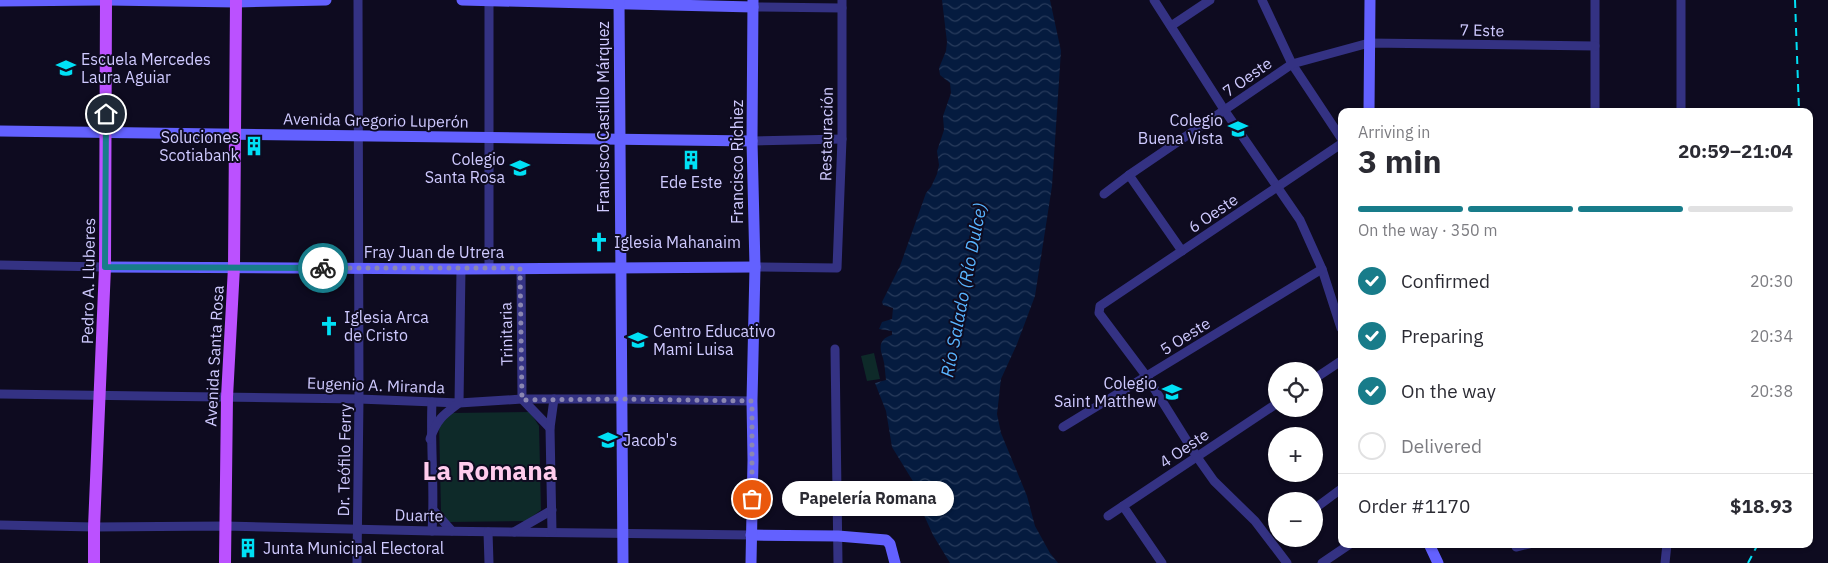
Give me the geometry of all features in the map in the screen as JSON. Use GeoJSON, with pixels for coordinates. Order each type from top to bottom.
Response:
{"type":"FeatureCollection","features":[{"type":"Feature","properties":{"kind":"main road"},"geometry":{"type":"LineString","coordinates":[[0,1],[102,0]]}},
{"type":"Feature","properties":{"kind":"main road"},"geometry":{"type":"LineString","coordinates":[[107,0],[326,0]]}},
{"type":"Feature","properties":{"kind":"main road","name":"Pedro A. Lluberes"},"geometry":{"type":"LineString","coordinates":[[94,563],[105,267],[107,0]]}},
{"type":"Feature","properties":{"kind":"main road"},"geometry":{"type":"LineString","coordinates":[[462,0],[753,4]]}},
{"type":"Feature","properties":{"kind":"main road"},"geometry":{"type":"LineString","coordinates":[[1369,108],[1370,0]]}},
{"type":"Feature","properties":{"kind":"main road","name":"Avenida Santa Rosa"},"geometry":{"type":"LineString","coordinates":[[225,563],[227,397],[234,268],[236,1]]}},
{"type":"Feature","properties":{"kind":"main road","name":"Francisco Castillo Márquez"},"geometry":{"type":"LineString","coordinates":[[619,2],[623,563]]}},
{"type":"Feature","properties":{"kind":"main road","name":"Francisco Richiez"},"geometry":{"type":"LineString","coordinates":[[751,563],[754,268],[752,141],[753,4]]}},
{"type":"Feature","properties":{"kind":"main road","name":"Avenida Gregorio Luperón"},"geometry":{"type":"LineString","coordinates":[[0,130],[235,135],[752,141]]}},
{"type":"Feature","properties":{"kind":"main road","name":"Fray Juan de Utrera"},"geometry":{"type":"LineString","coordinates":[[105,267],[754,268]]}},
{"type":"Feature","properties":{"kind":"main road","name":"Duarte"},"geometry":{"type":"LineString","coordinates":[[751,535],[838,536],[880,539],[889,542],[895,563]]}},
{"type":"Feature","properties":{"kind":"main road"},"geometry":{"type":"LineString","coordinates":[[1431,548],[1438,563]]}},
{"type":"Feature","properties":{"kind":"street","name":"Dr. Teófilo Ferry"},"geometry":{"type":"LineString","coordinates":[[357,563],[360,135],[358,0]]}},
{"type":"Feature","properties":{"kind":"street"},"geometry":{"type":"LineString","coordinates":[[489,0],[490,269]]}},
{"type":"Feature","properties":{"kind":"street"},"geometry":{"type":"LineString","coordinates":[[1171,26],[1210,0]]}},
{"type":"Feature","properties":{"kind":"street"},"geometry":{"type":"LineString","coordinates":[[1262,0],[1292,64],[1338,133]]}},
{"type":"Feature","properties":{"kind":"street"},"geometry":{"type":"LineString","coordinates":[[1595,0],[1595,108]]}},
{"type":"Feature","properties":{"kind":"street"},"geometry":{"type":"LineString","coordinates":[[1681,0],[1681,108]]}},
{"type":"Feature","properties":{"kind":"street"},"geometry":{"type":"LineString","coordinates":[[1155,1],[1225,111],[1300,220],[1322,269],[1338,319]]}},
{"type":"Feature","properties":{"kind":"street"},"geometry":{"type":"LineString","coordinates":[[753,4],[842,4]]}},
{"type":"Feature","properties":{"kind":"street","name":"Restauración"},"geometry":{"type":"LineString","coordinates":[[837,268],[842,139],[842,4]]}},
{"type":"Feature","properties":{"kind":"street","name":"7 Oeste"},"geometry":{"type":"LineString","coordinates":[[1104,194],[1292,64],[1369,43]]}},
{"type":"Feature","properties":{"kind":"street","name":"7 Este"},"geometry":{"type":"LineString","coordinates":[[1369,43],[1595,46]]}},
{"type":"Feature","properties":{"kind":"street"},"geometry":{"type":"LineString","coordinates":[[752,141],[842,139]]}},
{"type":"Feature","properties":{"kind":"street","name":"6 Oeste"},"geometry":{"type":"LineString","coordinates":[[1147,376],[1099,313],[1100,306],[1338,146]]}},
{"type":"Feature","properties":{"kind":"street"},"geometry":{"type":"LineString","coordinates":[[1129,175],[1182,251]]}},
{"type":"Feature","properties":{"kind":"street","name":"Fray Juan de Utrera"},"geometry":{"type":"LineString","coordinates":[[0,265],[105,267]]}},
{"type":"Feature","properties":{"kind":"street","name":"Trinitaria"},"geometry":{"type":"LineString","coordinates":[[520,268],[522,400]]}},
{"type":"Feature","properties":{"kind":"street","name":"Fray Juan de Utrera"},"geometry":{"type":"LineString","coordinates":[[754,268],[837,268]]}},
{"type":"Feature","properties":{"kind":"street"},"geometry":{"type":"LineString","coordinates":[[430,439],[436,423],[459,403],[460,269]]}},
{"type":"Feature","properties":{"kind":"street","name":"5 Oeste"},"geometry":{"type":"LineString","coordinates":[[1063,428],[1322,269]]}},
{"type":"Feature","properties":{"kind":"street"},"geometry":{"type":"LineString","coordinates":[[835,349],[838,563]]}},
{"type":"Feature","properties":{"kind":"street"},"geometry":{"type":"LineString","coordinates":[[1323,373],[1338,362]]}},
{"type":"Feature","properties":{"kind":"street"},"geometry":{"type":"LineString","coordinates":[[1147,376],[1214,481],[1268,533]]}},
{"type":"Feature","properties":{"kind":"street","name":"Eugenio A. Miranda"},"geometry":{"type":"LineString","coordinates":[[0,394],[359,399],[459,403],[554,399],[752,401]]}},
{"type":"Feature","properties":{"kind":"street"},"geometry":{"type":"LineString","coordinates":[[552,532],[550,428],[554,399]]}},
{"type":"Feature","properties":{"kind":"street"},"geometry":{"type":"LineString","coordinates":[[522,400],[550,428]]}},
{"type":"Feature","properties":{"kind":"street"},"geometry":{"type":"LineString","coordinates":[[432,402],[430,439],[434,511],[432,531]]}},
{"type":"Feature","properties":{"kind":"street","name":"4 Oeste"},"geometry":{"type":"LineString","coordinates":[[1108,516],[1268,409]]}},
{"type":"Feature","properties":{"kind":"street"},"geometry":{"type":"LineString","coordinates":[[1323,502],[1338,491]]}},
{"type":"Feature","properties":{"kind":"street"},"geometry":{"type":"LineString","coordinates":[[1123,506],[1162,563]]}},
{"type":"Feature","properties":{"kind":"street"},"geometry":{"type":"LineString","coordinates":[[514,532],[552,510]]}},
{"type":"Feature","properties":{"kind":"street"},"geometry":{"type":"LineString","coordinates":[[434,511],[452,531]]}},
{"type":"Feature","properties":{"kind":"street","name":"Duarte"},"geometry":{"type":"LineString","coordinates":[[0,524],[94,527],[225,526],[358,530],[751,535]]}},
{"type":"Feature","properties":{"kind":"street"},"geometry":{"type":"LineString","coordinates":[[488,532],[489,563]]}},
{"type":"Feature","properties":{"kind":"street"},"geometry":{"type":"LineString","coordinates":[[1278,547],[1287,563]]}},
{"type":"Feature","properties":{"kind":"street"},"geometry":{"type":"LineString","coordinates":[[1322,563],[1344,548]]}},
{"type":"Feature","properties":{"kind":"street"},"geometry":{"type":"LineString","coordinates":[[1665,563],[1667,548]]}},
{"type":"Feature","properties":{"kind":"green space"},"geometry":{"type":"Polygon","coordinates":[[[874,353],[880,379],[867,381],[861,356],[874,353]]]}},
{"type":"Feature","properties":{"kind":"green space"},"geometry":{"type":"Polygon","coordinates":[[[530,412],[539,426],[541,510],[526,521],[449,522],[441,511],[439,423],[451,413],[530,412]]]}},
{"type":"Feature","properties":{"kind":"water","name":"Río Salado (Río Dulce)"},"geometry":{"type":"Polygon","coordinates":[[[942,0],[1050,0],[1061,51],[1052,186],[1035,296],[1017,344],[1001,379],[997,414],[1001,433],[1027,496],[1035,526],[1050,553],[1058,563],[950,563],[933,535],[923,513],[914,483],[892,447],[886,411],[875,383],[886,380],[881,344],[882,341],[892,335],[892,331],[879,329],[882,322],[892,319],[893,308],[883,305],[882,302],[900,266],[926,193],[931,187],[939,165],[937,151],[944,130],[943,116],[951,93],[950,83],[940,75],[939,68],[946,51],[947,42],[942,0]]]}},
{"type":"Feature","properties":{"kind":"railway"},"geometry":{"type":"LineString","coordinates":[[1795,0],[1799,108]]}},
{"type":"Feature","properties":{"kind":"railway"},"geometry":{"type":"LineString","coordinates":[[1748,563],[1756,548]]}},
{"type":"Feature","properties":{"kind":"way so far"},"geometry":{"type":"LineString","coordinates":[[323,268],[520,268],[522,400],[752,401],[752,499]]}},
{"type":"Feature","properties":{"kind":"place","name":"Escuela Mercedes Laura Aguiar"},"geometry":{"type":"Point","coordinates":[66,68]}},
{"type":"Feature","properties":{"kind":"place","name":"Colegio Buena Vista"},"geometry":{"type":"Point","coordinates":[1238,129]}},
{"type":"Feature","properties":{"kind":"place","name":"Soluciones Scotiabank"},"geometry":{"type":"Point","coordinates":[254,146]}},
{"type":"Feature","properties":{"kind":"place","name":"Ede Este"},"geometry":{"type":"Point","coordinates":[691,160]}},
{"type":"Feature","properties":{"kind":"place","name":"Colegio Santa Rosa"},"geometry":{"type":"Point","coordinates":[520,168]}},
{"type":"Feature","properties":{"kind":"place","name":"Iglesia Mahanaim"},"geometry":{"type":"Point","coordinates":[599,242]}},
{"type":"Feature","properties":{"kind":"place","name":"Iglesia Arca de Cristo"},"geometry":{"type":"Point","coordinates":[329,326]}},
{"type":"Feature","properties":{"kind":"place","name":"Centro Educativo Mami Luisa"},"geometry":{"type":"Point","coordinates":[638,340]}},
{"type":"Feature","properties":{"kind":"place","name":"Colegio Saint Matthew"},"geometry":{"type":"Point","coordinates":[1172,392]}},
{"type":"Feature","properties":{"kind":"place","name":"Jacob's"},"geometry":{"type":"Point","coordinates":[608,440]}},
{"type":"Feature","properties":{"kind":"place","name":"Papelería Romana"},"geometry":{"type":"Point","coordinates":[752,499]}},
{"type":"Feature","properties":{"kind":"place","name":"Junta Municipal Electoral"},"geometry":{"type":"Point","coordinates":[248,548]}},
{"type":"Feature","properties":{"kind":"district","name":"La Romana"},"geometry":{"type":"Point","coordinates":[490,471]}},
{"type":"Feature","properties":{"kind":"route"},"geometry":{"type":"LineString","coordinates":[[106,114],[105,267],[323,268]]}}]}
